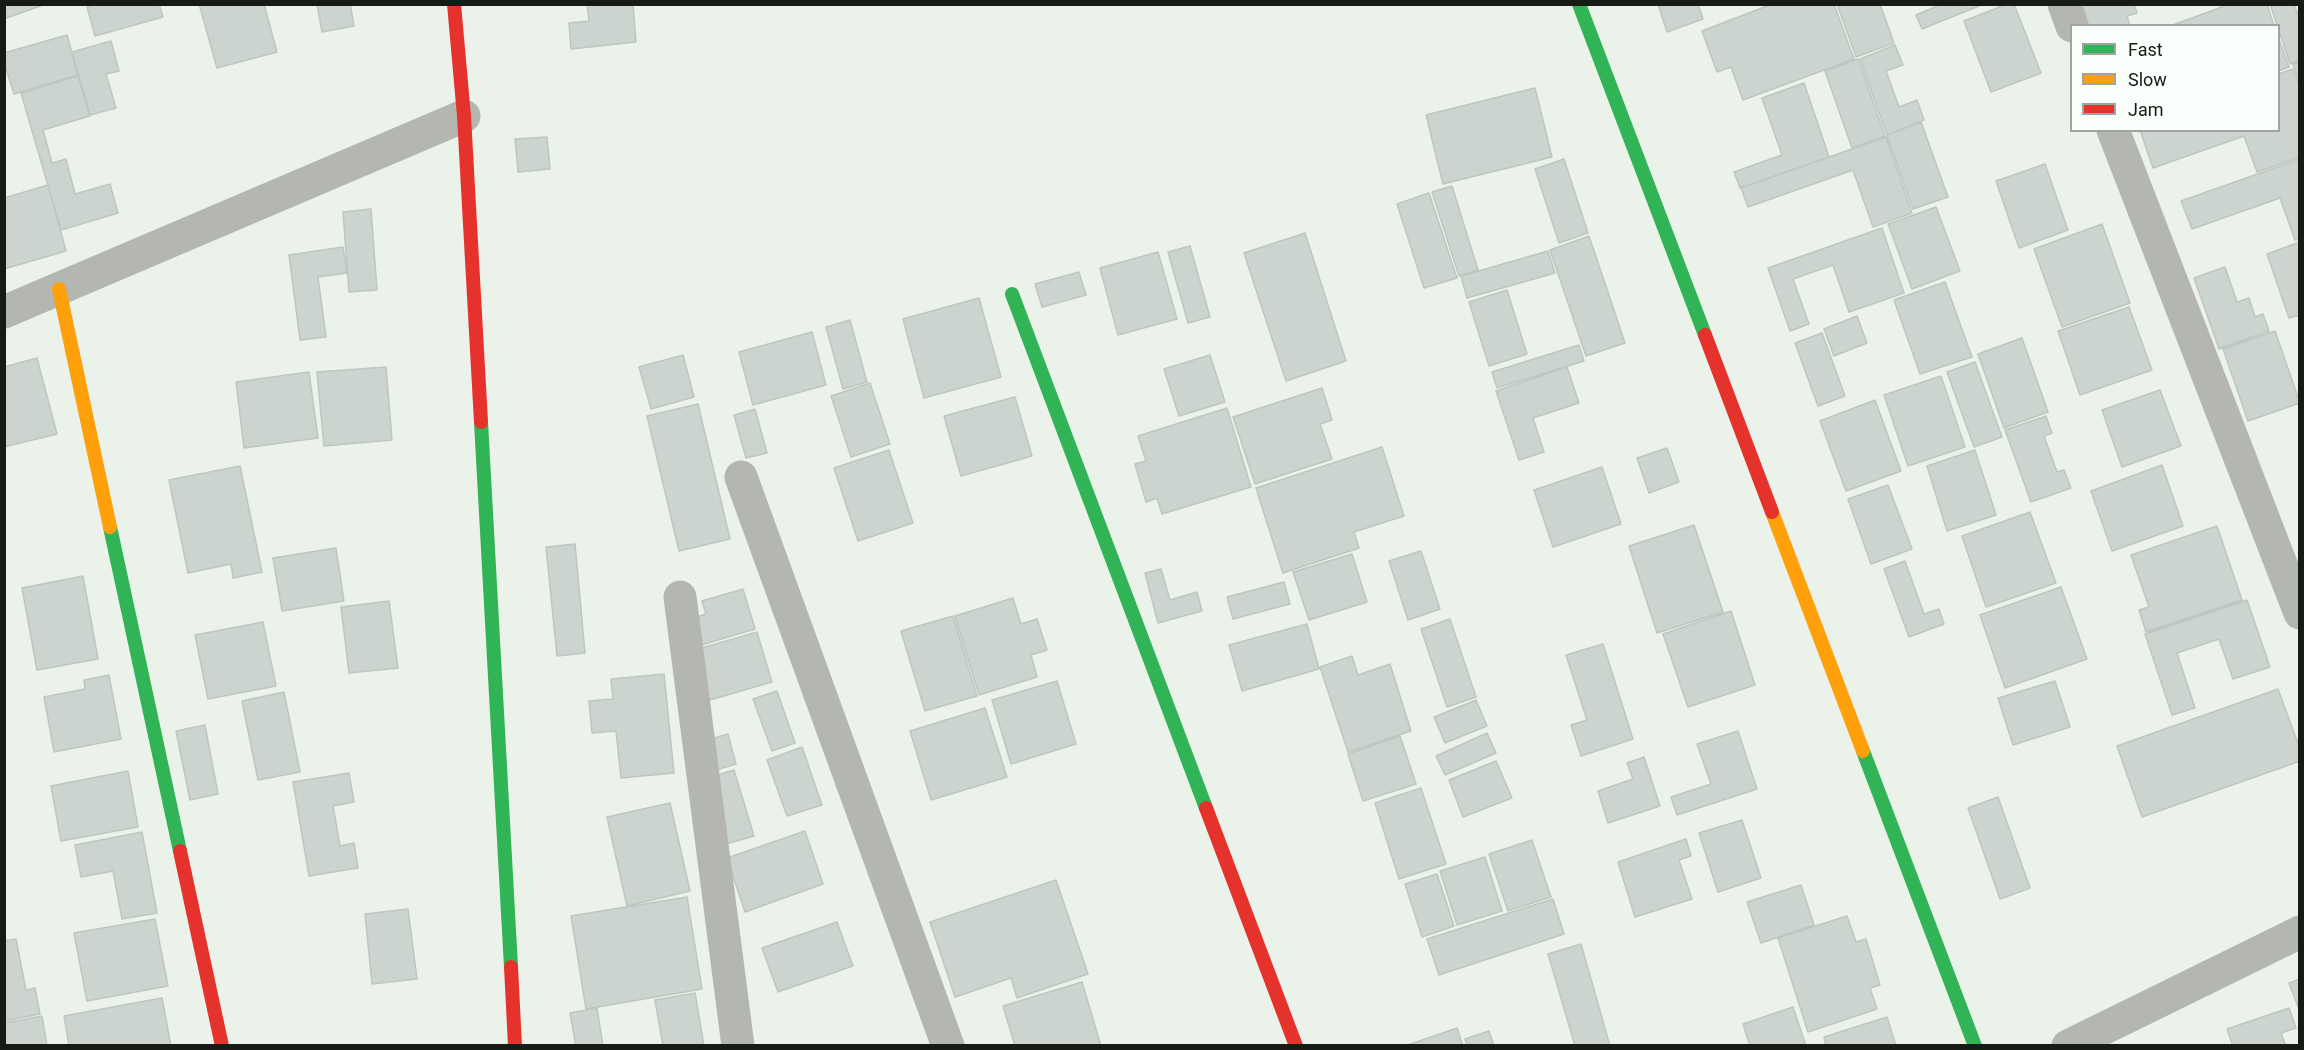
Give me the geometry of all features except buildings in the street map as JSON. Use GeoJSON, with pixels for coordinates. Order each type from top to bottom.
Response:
{"type":"FeatureCollection","features":[{"type":"Feature","properties":{"kind":"street"},"geometry":{"type":"LineString","coordinates":[[454,4],[464,116],[515,1046]]}},
{"type":"Feature","properties":{"kind":"street"},"geometry":{"type":"LineString","coordinates":[[1579,4],[1975,1046]]}},
{"type":"Feature","properties":{"kind":"street"},"geometry":{"type":"LineString","coordinates":[[2064,4],[2071,24]]}},
{"type":"Feature","properties":{"kind":"street"},"geometry":{"type":"LineString","coordinates":[[4,312],[464,116]]}},
{"type":"Feature","properties":{"kind":"street"},"geometry":{"type":"LineString","coordinates":[[2114,132],[2300,613]]}},
{"type":"Feature","properties":{"kind":"street"},"geometry":{"type":"LineString","coordinates":[[59,289],[222,1046]]}},
{"type":"Feature","properties":{"kind":"street"},"geometry":{"type":"LineString","coordinates":[[1012,294],[1296,1046]]}},
{"type":"Feature","properties":{"kind":"street"},"geometry":{"type":"LineString","coordinates":[[741,477],[948,1046]]}},
{"type":"Feature","properties":{"kind":"street"},"geometry":{"type":"LineString","coordinates":[[680,597],[738,1046]]}},
{"type":"Feature","properties":{"kind":"street"},"geometry":{"type":"LineString","coordinates":[[2068,1046],[2300,932]]}},
{"type":"Feature","properties":{"kind":"traffic: fast"},"geometry":{"type":"LineString","coordinates":[[1579,4],[1705,335]]}},
{"type":"Feature","properties":{"kind":"traffic: fast"},"geometry":{"type":"LineString","coordinates":[[1012,294],[1206,808]]}},
{"type":"Feature","properties":{"kind":"traffic: fast"},"geometry":{"type":"LineString","coordinates":[[481,422],[511,967]]}},
{"type":"Feature","properties":{"kind":"traffic: fast"},"geometry":{"type":"LineString","coordinates":[[110,527],[180,851]]}},
{"type":"Feature","properties":{"kind":"traffic: fast"},"geometry":{"type":"LineString","coordinates":[[1863,751],[1975,1046]]}},
{"type":"Feature","properties":{"kind":"traffic: slow"},"geometry":{"type":"LineString","coordinates":[[59,289],[110,527]]}},
{"type":"Feature","properties":{"kind":"traffic: slow"},"geometry":{"type":"LineString","coordinates":[[1772,512],[1863,751]]}},
{"type":"Feature","properties":{"kind":"traffic: jam"},"geometry":{"type":"LineString","coordinates":[[454,4],[464,116],[481,422]]}},
{"type":"Feature","properties":{"kind":"traffic: jam"},"geometry":{"type":"LineString","coordinates":[[1705,335],[1772,512]]}},
{"type":"Feature","properties":{"kind":"traffic: jam"},"geometry":{"type":"LineString","coordinates":[[1206,808],[1296,1046]]}},
{"type":"Feature","properties":{"kind":"traffic: jam"},"geometry":{"type":"LineString","coordinates":[[180,851],[222,1046]]}},
{"type":"Feature","properties":{"kind":"traffic: jam"},"geometry":{"type":"LineString","coordinates":[[511,967],[515,1046]]}}]}
